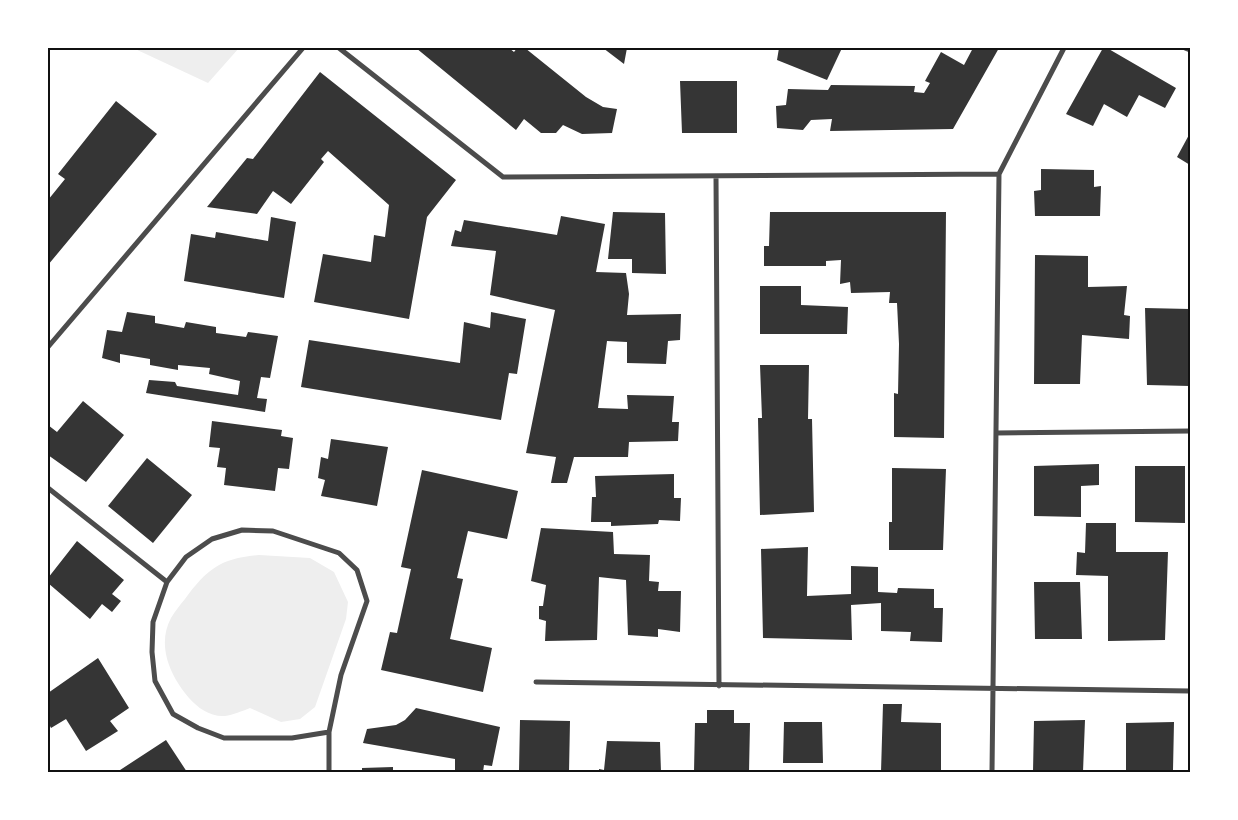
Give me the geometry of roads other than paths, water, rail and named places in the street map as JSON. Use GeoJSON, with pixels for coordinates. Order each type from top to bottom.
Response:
{"type":"FeatureCollection","features":[{"type":"Feature","properties":{"kind":"street"},"geometry":{"type":"LineString","coordinates":[[48,347],[303,48]]}},
{"type":"Feature","properties":{"kind":"street"},"geometry":{"type":"LineString","coordinates":[[339,48],[503,177],[999,174]]}},
{"type":"Feature","properties":{"kind":"street"},"geometry":{"type":"LineString","coordinates":[[992,772],[999,174],[1064,48]]}},
{"type":"Feature","properties":{"kind":"street"},"geometry":{"type":"LineString","coordinates":[[1186,48],[1190,50]]}},
{"type":"Feature","properties":{"kind":"street"},"geometry":{"type":"LineString","coordinates":[[716,176],[719,686]]}},
{"type":"Feature","properties":{"kind":"street"},"geometry":{"type":"LineString","coordinates":[[996,433],[1190,431]]}},
{"type":"Feature","properties":{"kind":"street"},"geometry":{"type":"LineString","coordinates":[[48,488],[167,582]]}},
{"type":"Feature","properties":{"kind":"street"},"geometry":{"type":"LineString","coordinates":[[329,732],[292,738],[224,738],[198,728],[173,714],[155,681],[152,652],[153,622],[167,582],[186,557],[205,543],[242,530],[273,531],[339,553],[356,570],[367,601],[342,675],[329,732],[329,772]]}},
{"type":"Feature","properties":{"kind":"street"},"geometry":{"type":"LineString","coordinates":[[536,682],[1190,691]]}}]}
